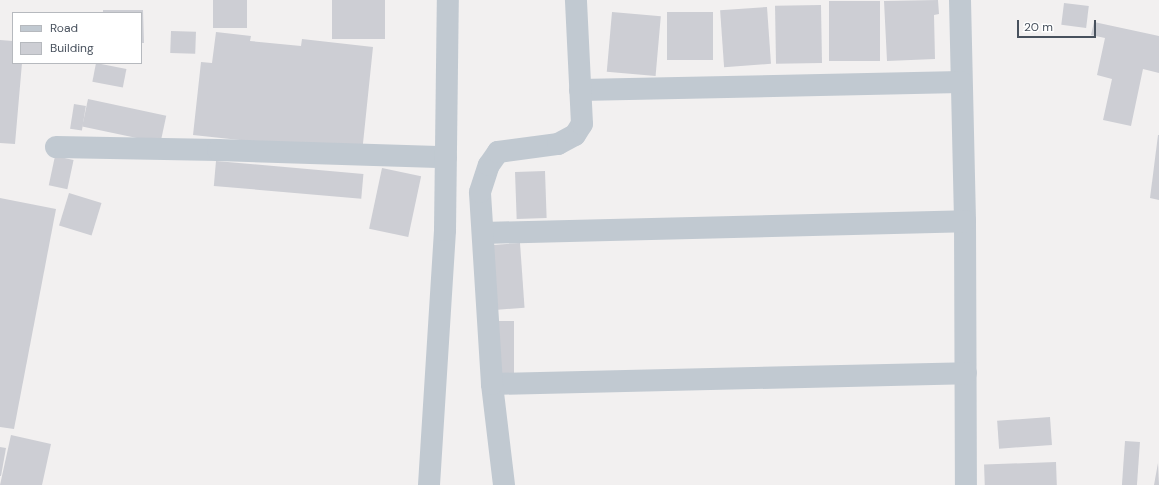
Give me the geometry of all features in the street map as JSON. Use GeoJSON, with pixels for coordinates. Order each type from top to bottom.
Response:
{"type":"FeatureCollection","features":[{"type":"Feature","properties":{"kind":"lane"},"geometry":{"type":"LineString","coordinates":[[429,485],[444,230],[448,0]]}},
{"type":"Feature","properties":{"kind":"lane"},"geometry":{"type":"LineString","coordinates":[[504,485],[492,384],[480,192],[489,165],[498,152],[558,144],[575,136],[582,124],[576,0]]}},
{"type":"Feature","properties":{"kind":"lane"},"geometry":{"type":"LineString","coordinates":[[960,0],[965,221],[966,485]]}},
{"type":"Feature","properties":{"kind":"lane"},"geometry":{"type":"LineString","coordinates":[[580,90],[961,82]]}},
{"type":"Feature","properties":{"kind":"lane"},"geometry":{"type":"LineString","coordinates":[[56,147],[446,157]]}},
{"type":"Feature","properties":{"kind":"lane"},"geometry":{"type":"LineString","coordinates":[[483,233],[965,221]]}},
{"type":"Feature","properties":{"kind":"lane"},"geometry":{"type":"LineString","coordinates":[[492,384],[966,373]]}},
{"type":"Feature","properties":{"kind":"building"},"geometry":{"type":"Polygon","coordinates":[[[213,0],[247,0],[247,28],[213,28],[213,0]]]}},
{"type":"Feature","properties":{"kind":"building"},"geometry":{"type":"Polygon","coordinates":[[[332,0],[385,0],[385,39],[332,39],[332,0]]]}},
{"type":"Feature","properties":{"kind":"building"},"geometry":{"type":"Polygon","coordinates":[[[938,0],[939,14],[934,15],[935,59],[887,61],[884,1],[938,0]]]}},
{"type":"Feature","properties":{"kind":"building"},"geometry":{"type":"Polygon","coordinates":[[[829,1],[880,1],[880,61],[829,61],[829,1]]]}},
{"type":"Feature","properties":{"kind":"building"},"geometry":{"type":"Polygon","coordinates":[[[1064,3],[1089,6],[1086,28],[1061,25],[1064,3]]]}},
{"type":"Feature","properties":{"kind":"building"},"geometry":{"type":"Polygon","coordinates":[[[821,5],[822,63],[776,64],[775,6],[821,5]]]}},
{"type":"Feature","properties":{"kind":"building"},"geometry":{"type":"Polygon","coordinates":[[[767,7],[771,64],[724,67],[720,10],[767,7]]]}},
{"type":"Feature","properties":{"kind":"building"},"geometry":{"type":"Polygon","coordinates":[[[103,10],[143,10],[144,43],[142,43],[142,12],[103,12],[103,10]]]}},
{"type":"Feature","properties":{"kind":"building"},"geometry":{"type":"Polygon","coordinates":[[[612,12],[661,16],[656,76],[607,72],[612,12]]]}},
{"type":"Feature","properties":{"kind":"building"},"geometry":{"type":"Polygon","coordinates":[[[667,12],[713,12],[713,60],[667,60],[667,12]]]}},
{"type":"Feature","properties":{"kind":"building"},"geometry":{"type":"Polygon","coordinates":[[[1094,22],[1159,36],[1159,73],[1143,69],[1131,126],[1103,120],[1112,79],[1097,75],[1105,38],[1091,35],[1094,22]]]}},
{"type":"Feature","properties":{"kind":"building"},"geometry":{"type":"Polygon","coordinates":[[[171,31],[196,32],[195,54],[170,53],[171,31]]]}},
{"type":"Feature","properties":{"kind":"building"},"geometry":{"type":"Polygon","coordinates":[[[216,32],[251,36],[250,41],[301,46],[302,39],[373,47],[362,153],[193,135],[201,62],[212,63],[216,32]]]}},
{"type":"Feature","properties":{"kind":"building"},"geometry":{"type":"Polygon","coordinates":[[[0,40],[12,41],[12,64],[22,64],[15,144],[0,143],[0,40]]]}},
{"type":"Feature","properties":{"kind":"building"},"geometry":{"type":"Polygon","coordinates":[[[96,64],[126,69],[123,88],[92,82],[96,64]]]}},
{"type":"Feature","properties":{"kind":"building"},"geometry":{"type":"Polygon","coordinates":[[[88,99],[166,116],[160,143],[82,126],[88,99]]]}},
{"type":"Feature","properties":{"kind":"building"},"geometry":{"type":"Polygon","coordinates":[[[74,104],[86,106],[82,131],[70,129],[74,104]]]}},
{"type":"Feature","properties":{"kind":"building"},"geometry":{"type":"Polygon","coordinates":[[[1159,135],[1159,200],[1150,198],[1159,135]]]}},
{"type":"Feature","properties":{"kind":"building"},"geometry":{"type":"Polygon","coordinates":[[[55,156],[74,160],[67,189],[49,185],[55,156]]]}},
{"type":"Feature","properties":{"kind":"building"},"geometry":{"type":"Polygon","coordinates":[[[216,161],[363,174],[361,199],[214,186],[216,161]]]}},
{"type":"Feature","properties":{"kind":"building"},"geometry":{"type":"Polygon","coordinates":[[[382,168],[421,176],[408,237],[369,229],[382,168]]]}},
{"type":"Feature","properties":{"kind":"building"},"geometry":{"type":"Polygon","coordinates":[[[545,171],[547,218],[517,219],[515,172],[545,171]]]}},
{"type":"Feature","properties":{"kind":"building"},"geometry":{"type":"Polygon","coordinates":[[[69,193],[102,203],[92,235],[59,226],[69,193]]]}},
{"type":"Feature","properties":{"kind":"building"},"geometry":{"type":"Polygon","coordinates":[[[0,198],[56,209],[14,429],[0,427],[0,198]]]}},
{"type":"Feature","properties":{"kind":"building"},"geometry":{"type":"Polygon","coordinates":[[[520,243],[525,308],[498,310],[493,245],[520,243]]]}},
{"type":"Feature","properties":{"kind":"building"},"geometry":{"type":"Polygon","coordinates":[[[497,321],[514,321],[514,373],[497,373],[497,321]]]}},
{"type":"Feature","properties":{"kind":"building"},"geometry":{"type":"Polygon","coordinates":[[[1050,417],[1052,445],[999,449],[997,421],[1050,417]]]}},
{"type":"Feature","properties":{"kind":"building"},"geometry":{"type":"Polygon","coordinates":[[[11,435],[51,444],[42,485],[0,485],[11,435]]]}},
{"type":"Feature","properties":{"kind":"building"},"geometry":{"type":"Polygon","coordinates":[[[1125,441],[1140,442],[1137,485],[1122,485],[1125,441]]]}},
{"type":"Feature","properties":{"kind":"building"},"geometry":{"type":"Polygon","coordinates":[[[0,447],[6,448],[1,476],[0,476],[0,447]]]}},
{"type":"Feature","properties":{"kind":"building"},"geometry":{"type":"Polygon","coordinates":[[[1056,462],[1057,485],[985,485],[984,465],[1056,462]]]}},
{"type":"Feature","properties":{"kind":"building"},"geometry":{"type":"Polygon","coordinates":[[[1158,463],[1159,485],[1154,485],[1158,463]]]}}]}
